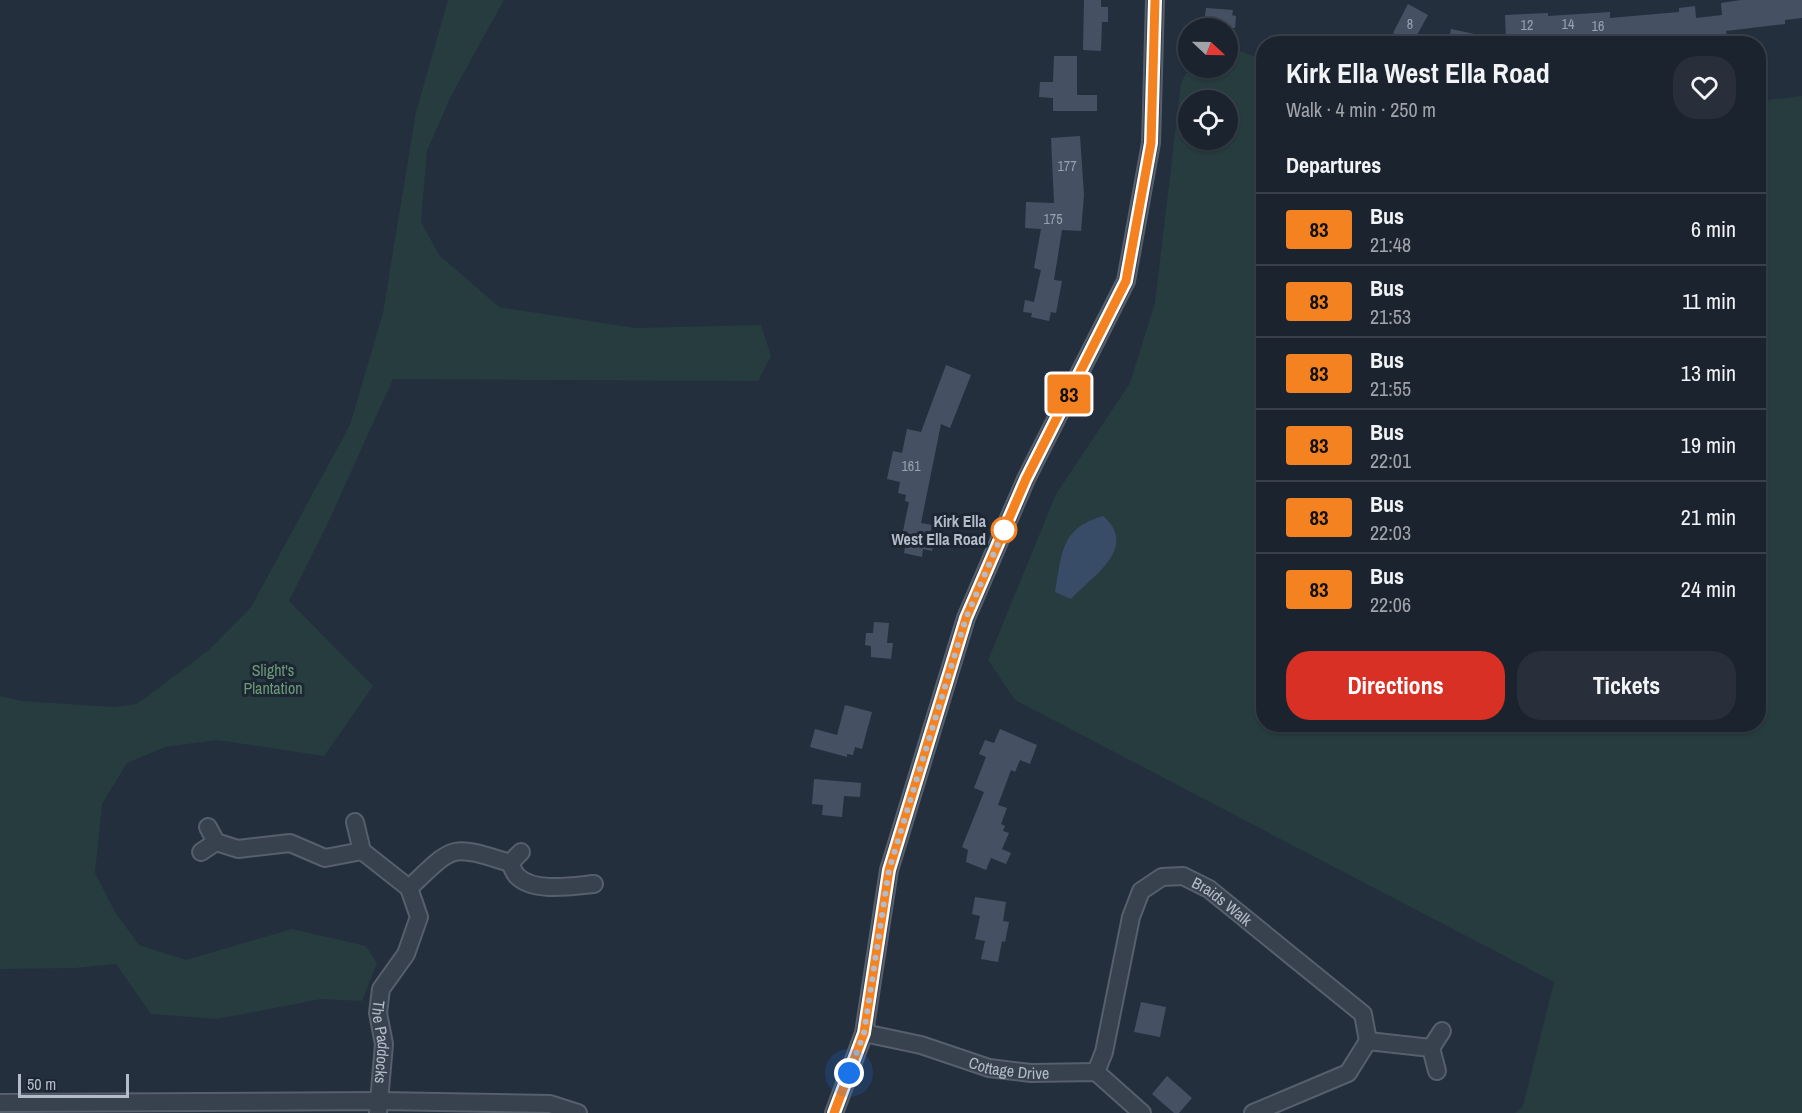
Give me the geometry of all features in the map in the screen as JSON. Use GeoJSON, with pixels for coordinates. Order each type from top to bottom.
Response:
{"type":"FeatureCollection","features":[{"type":"Feature","properties":{"kind":"street"},"geometry":{"type":"LineString","coordinates":[[834,1113],[864,1033],[889,870],[966,618],[1026,479],[1126,281],[1151,143],[1155,0]]}},
{"type":"Feature","properties":{"kind":"street"},"geometry":{"type":"LineString","coordinates":[[355,822],[362,851],[409,888],[447,853],[466,849],[516,864],[550,887],[594,884]]}},
{"type":"Feature","properties":{"kind":"street"},"geometry":{"type":"LineString","coordinates":[[201,852],[212,835],[238,849],[290,843],[325,858],[362,851]]}},
{"type":"Feature","properties":{"kind":"street","name":"Braids Walk"},"geometry":{"type":"LineString","coordinates":[[1096,1072],[1104,1052],[1131,917],[1141,891],[1162,877],[1183,876],[1209,889],[1363,1014],[1368,1041]]}},
{"type":"Feature","properties":{"kind":"street","name":"The Paddocks"},"geometry":{"type":"LineString","coordinates":[[380,1107],[384,1044],[378,1013],[381,988],[406,954],[419,917],[409,888]]}},
{"type":"Feature","properties":{"kind":"street"},"geometry":{"type":"LineString","coordinates":[[1437,1071],[1431,1048],[1442,1031]]}},
{"type":"Feature","properties":{"kind":"street","name":"Cottage Drive"},"geometry":{"type":"LineString","coordinates":[[864,1033],[921,1045],[989,1068],[1031,1073],[1096,1072]]}},
{"type":"Feature","properties":{"kind":"street"},"geometry":{"type":"LineString","coordinates":[[1253,1113],[1348,1073],[1368,1041],[1431,1048]]}},
{"type":"Feature","properties":{"kind":"street"},"geometry":{"type":"LineString","coordinates":[[1096,1072],[1142,1113]]}},
{"type":"Feature","properties":{"kind":"street"},"geometry":{"type":"LineString","coordinates":[[0,1103],[380,1107],[550,1104],[578,1113]]}},
{"type":"Feature","properties":{"kind":"green space","name":"Slight's Plantation"},"geometry":{"type":"Polygon","coordinates":[[[448,0],[504,0],[451,96],[427,151],[421,222],[439,255],[499,307],[636,328],[761,325],[771,356],[758,381],[393,379],[327,525],[289,601],[373,686],[324,756],[217,740],[165,747],[127,763],[102,804],[95,873],[115,912],[139,945],[186,960],[292,929],[366,946],[377,963],[362,1001],[321,999],[217,1019],[151,1014],[116,964],[75,968],[0,969],[0,696],[21,701],[114,707],[137,704],[209,650],[251,607],[350,425],[383,313],[416,112],[448,0]]]}},
{"type":"Feature","properties":{"kind":"green space"},"geometry":{"type":"Polygon","coordinates":[[[1238,50],[1256,57],[1256,732],[1766,732],[1766,100],[1802,96],[1802,1113],[1515,1113],[1523,1106],[1554,982],[1015,700],[988,660],[1056,494],[1130,383],[1155,303],[1178,108],[1178,150],[1238,150],[1238,90],[1180,90],[1184,78],[1238,78],[1238,50]]]}},
{"type":"Feature","properties":{"kind":"water"},"geometry":{"type":"Polygon","coordinates":[[[1103,516],[1113,528],[1116,539],[1114,551],[1108,561],[1100,572],[1071,599],[1055,592],[1062,554],[1071,535],[1089,521],[1103,516]]]}},
{"type":"Feature","properties":{"kind":"building"},"geometry":{"type":"Polygon","coordinates":[[[1084,0],[1101,0],[1101,7],[1108,7],[1108,22],[1102,22],[1101,51],[1083,50],[1084,0]]]}},
{"type":"Feature","properties":{"kind":"building"},"geometry":{"type":"Polygon","coordinates":[[[1741,0],[1802,0],[1802,18],[1785,20],[1785,24],[1726,31],[1727,36],[1506,36],[1505,15],[1548,13],[1548,16],[1610,12],[1610,18],[1679,12],[1679,8],[1695,6],[1696,18],[1722,15],[1721,3],[1741,0]]]}},
{"type":"Feature","properties":{"kind":"building"},"geometry":{"type":"Polygon","coordinates":[[[1408,4],[1428,15],[1416,36],[1398,36],[1393,33],[1408,4]]]}},
{"type":"Feature","properties":{"kind":"building"},"geometry":{"type":"Polygon","coordinates":[[[1206,8],[1233,10],[1232,15],[1236,16],[1236,18],[1205,18],[1206,8]]]}},
{"type":"Feature","properties":{"kind":"building"},"geometry":{"type":"Polygon","coordinates":[[[1451,29],[1484,36],[1450,36],[1451,29]]]}},
{"type":"Feature","properties":{"kind":"building"},"geometry":{"type":"Polygon","coordinates":[[[1054,56],[1077,56],[1077,95],[1097,95],[1097,111],[1053,111],[1053,98],[1039,97],[1040,82],[1053,82],[1054,56]]]}},
{"type":"Feature","properties":{"kind":"building"},"geometry":{"type":"Polygon","coordinates":[[[1080,136],[1084,195],[1081,231],[1062,230],[1054,280],[1062,281],[1056,313],[1051,312],[1049,321],[1031,317],[1032,313],[1023,312],[1025,300],[1034,302],[1041,270],[1034,268],[1041,229],[1025,228],[1026,202],[1054,203],[1051,138],[1080,136]]]}},
{"type":"Feature","properties":{"kind":"building"},"geometry":{"type":"Polygon","coordinates":[[[946,365],[971,375],[950,428],[941,424],[921,523],[932,525],[930,536],[935,537],[932,551],[923,549],[922,557],[904,553],[908,532],[903,531],[909,502],[905,501],[906,495],[898,493],[900,482],[887,479],[893,451],[902,453],[907,429],[921,432],[946,365]]]}},
{"type":"Feature","properties":{"kind":"building"},"geometry":{"type":"Polygon","coordinates":[[[874,622],[889,623],[887,643],[893,643],[891,659],[871,657],[871,646],[865,645],[866,633],[873,633],[874,622]]]}},
{"type":"Feature","properties":{"kind":"building"},"geometry":{"type":"Polygon","coordinates":[[[845,705],[872,712],[862,749],[855,747],[853,755],[847,754],[847,757],[810,747],[815,729],[837,735],[845,705]]]}},
{"type":"Feature","properties":{"kind":"building"},"geometry":{"type":"Polygon","coordinates":[[[1000,729],[1037,745],[1030,764],[1020,760],[1015,772],[1011,770],[998,805],[1007,808],[1001,824],[1005,826],[1003,831],[1009,833],[1002,849],[1011,853],[1006,864],[991,858],[986,870],[966,862],[968,850],[962,847],[984,792],[974,788],[986,757],[979,754],[985,740],[994,743],[1000,729]]]}},
{"type":"Feature","properties":{"kind":"building"},"geometry":{"type":"Polygon","coordinates":[[[814,779],[861,783],[860,797],[844,796],[842,817],[822,815],[823,805],[812,804],[814,779]]]}},
{"type":"Feature","properties":{"kind":"building"},"geometry":{"type":"Polygon","coordinates":[[[975,897],[1006,902],[1003,921],[1009,922],[998,962],[981,959],[985,941],[975,939],[980,916],[972,914],[975,897]]]}},
{"type":"Feature","properties":{"kind":"building"},"geometry":{"type":"Polygon","coordinates":[[[1141,1002],[1166,1007],[1160,1037],[1134,1032],[1141,1002]]]}},
{"type":"Feature","properties":{"kind":"building"},"geometry":{"type":"Polygon","coordinates":[[[1167,1076],[1192,1098],[1179,1113],[1174,1113],[1152,1094],[1167,1076]]]}},
{"type":"Feature","properties":{"kind":"bus line","name":"83"},"geometry":{"type":"LineString","coordinates":[[834,1113],[864,1033],[889,870],[966,618],[1026,479],[1126,281],[1151,143],[1155,0]]}},
{"type":"Feature","properties":{"kind":"place","name":"Kirk Ella West Ella Road"},"geometry":{"type":"Point","coordinates":[1004,530]}},
{"type":"Feature","properties":{"kind":"route"},"geometry":{"type":"LineString","coordinates":[[849,1073],[864,1033],[889,870],[966,618],[1004,530]]}}]}
